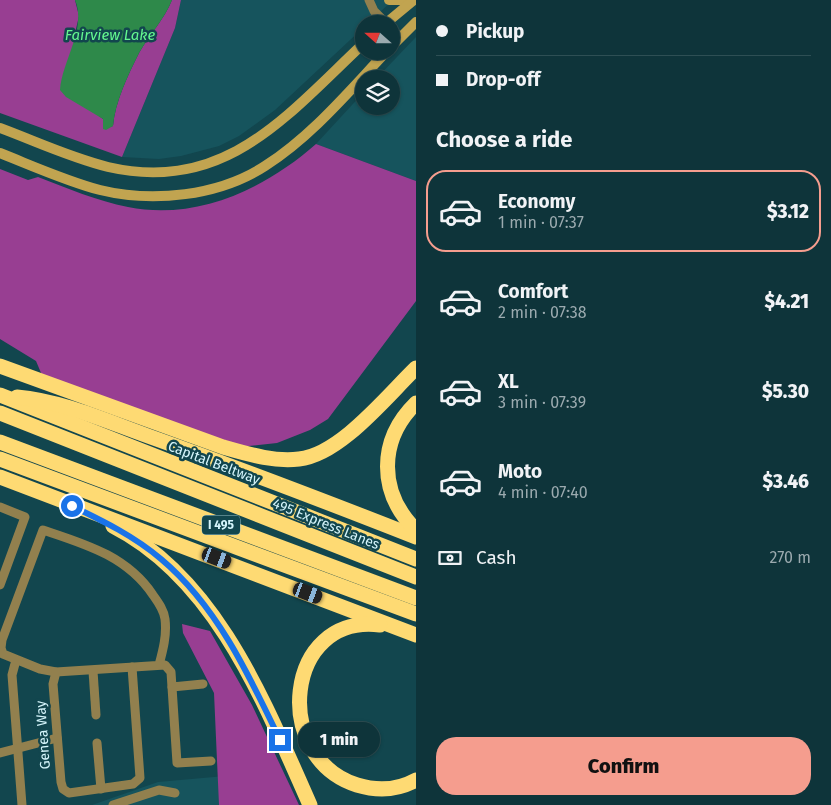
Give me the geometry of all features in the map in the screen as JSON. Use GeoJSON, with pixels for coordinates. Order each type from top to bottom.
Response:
{"type":"FeatureCollection","features":[{"type":"Feature","properties":{"kind":"highway"},"geometry":{"type":"LineString","coordinates":[[387,397],[416,361]]}},
{"type":"Feature","properties":{"kind":"highway"},"geometry":{"type":"LineString","coordinates":[[0,366],[223,447],[246,454],[284,460],[301,459],[319,454],[337,442],[416,368]]}},
{"type":"Feature","properties":{"kind":"highway"},"geometry":{"type":"LineString","coordinates":[[0,395],[41,399],[101,419],[416,537]]}},
{"type":"Feature","properties":{"kind":"highway","name":"Capital Beltway"},"geometry":{"type":"LineString","coordinates":[[0,395],[416,559]]}},
{"type":"Feature","properties":{"kind":"highway"},"geometry":{"type":"LineString","coordinates":[[416,403],[402,419],[392,436],[386,473],[396,504],[416,530]]}},
{"type":"Feature","properties":{"kind":"highway","name":"495 Express Lanes"},"geometry":{"type":"LineString","coordinates":[[0,413],[416,577]]}},
{"type":"Feature","properties":{"kind":"highway","name":"I 495"},"geometry":{"type":"LineString","coordinates":[[0,442],[416,598]]}},
{"type":"Feature","properties":{"kind":"highway","name":"I 495"},"geometry":{"type":"LineString","coordinates":[[0,459],[416,614]]}},
{"type":"Feature","properties":{"kind":"highway"},"geometry":{"type":"LineString","coordinates":[[0,477],[416,635]]}},
{"type":"Feature","properties":{"kind":"highway"},"geometry":{"type":"LineString","coordinates":[[58,498],[139,542],[162,559],[192,590],[240,660],[310,805]]}},
{"type":"Feature","properties":{"kind":"highway"},"geometry":{"type":"LineString","coordinates":[[399,628],[378,624],[360,625],[343,629],[326,640],[309,661],[303,673],[299,691],[299,716],[313,751],[325,766],[339,777],[351,783],[376,789],[400,786],[416,780]]}},
{"type":"Feature","properties":{"kind":"main road"},"geometry":{"type":"LineString","coordinates":[[389,0],[402,0]]}},
{"type":"Feature","properties":{"kind":"main road"},"geometry":{"type":"LineString","coordinates":[[398,15],[414,0]]}},
{"type":"Feature","properties":{"kind":"main road"},"geometry":{"type":"LineString","coordinates":[[400,38],[416,22]]}},
{"type":"Feature","properties":{"kind":"main road"},"geometry":{"type":"LineString","coordinates":[[0,128],[92,162],[119,169],[160,172],[210,164],[252,143],[280,123],[355,52]]}},
{"type":"Feature","properties":{"kind":"main road"},"geometry":{"type":"LineString","coordinates":[[0,153],[85,185],[115,193],[161,196],[211,188],[249,174],[280,156],[310,131],[378,60]]}},
{"type":"Feature","properties":{"kind":"street"},"geometry":{"type":"LineString","coordinates":[[369,0],[378,15]]}},
{"type":"Feature","properties":{"kind":"street"},"geometry":{"type":"LineString","coordinates":[[0,507],[26,517],[0,585]]}},
{"type":"Feature","properties":{"kind":"street"},"geometry":{"type":"LineString","coordinates":[[159,665],[165,641],[165,618],[159,604],[146,584],[112,556],[43,530],[2,640],[1,648],[3,654],[16,660],[56,672],[165,665],[169,668],[172,687],[177,763],[211,761]]}},
{"type":"Feature","properties":{"kind":"street"},"geometry":{"type":"LineString","coordinates":[[16,660],[12,675],[22,805]]}},
{"type":"Feature","properties":{"kind":"street"},"geometry":{"type":"LineString","coordinates":[[97,743],[101,789],[133,784],[140,778],[132,667]]}},
{"type":"Feature","properties":{"kind":"street"},"geometry":{"type":"LineString","coordinates":[[93,671],[96,715]]}},
{"type":"Feature","properties":{"kind":"street","name":"Genea Way"},"geometry":{"type":"LineString","coordinates":[[56,672],[53,684],[60,782],[63,789],[69,793],[101,789]]}},
{"type":"Feature","properties":{"kind":"street"},"geometry":{"type":"LineString","coordinates":[[172,687],[203,684]]}},
{"type":"Feature","properties":{"kind":"street"},"geometry":{"type":"LineString","coordinates":[[0,754],[57,738]]}},
{"type":"Feature","properties":{"kind":"street"},"geometry":{"type":"LineString","coordinates":[[113,805],[159,790],[175,793]]}},
{"type":"Feature","properties":{"kind":"shaded area"},"geometry":{"type":"Polygon","coordinates":[[[0,0],[75,0],[79,16],[76,29],[87,107],[103,119],[103,129],[113,126],[116,108],[123,89],[143,46],[165,14],[172,0],[181,0],[175,28],[122,157],[0,113],[0,0]]]}},
{"type":"Feature","properties":{"kind":"shaded area"},"geometry":{"type":"Polygon","coordinates":[[[181,0],[393,0],[377,15],[355,15],[355,35],[275,110],[239,136],[219,146],[181,156],[159,159],[122,157],[175,28],[181,0]]]}},
{"type":"Feature","properties":{"kind":"shaded area"},"geometry":{"type":"Polygon","coordinates":[[[416,37],[416,181],[316,144],[355,102],[355,115],[400,115],[400,70],[385,70],[394,60],[400,60],[400,54],[416,37]]]}},
{"type":"Feature","properties":{"kind":"shaded area"},"geometry":{"type":"Polygon","coordinates":[[[316,144],[416,181],[416,301],[328,419],[310,430],[277,443],[239,447],[44,380],[36,361],[0,339],[0,169],[28,180],[38,177],[82,194],[128,207],[154,210],[179,209],[204,205],[228,198],[252,187],[275,175],[316,144]]]}},
{"type":"Feature","properties":{"kind":"shaded area"},"geometry":{"type":"Polygon","coordinates":[[[182,624],[210,631],[252,705],[299,805],[219,805],[214,693],[183,633],[182,624]]]}},
{"type":"Feature","properties":{"kind":"shaded area"},"geometry":{"type":"Polygon","coordinates":[[[259,773],[272,805],[92,805],[158,782],[259,773]]]}},
{"type":"Feature","properties":{"kind":"water","name":"Fairview Lake"},"geometry":{"type":"Polygon","coordinates":[[[75,0],[172,0],[139,53],[119,98],[113,126],[106,130],[103,129],[103,119],[66,97],[60,90],[78,22],[75,0]]]}},
{"type":"Feature","properties":{"kind":"route"},"geometry":{"type":"LineString","coordinates":[[72,506],[139,542],[162,559],[192,590],[240,660],[280,740]]}}]}
